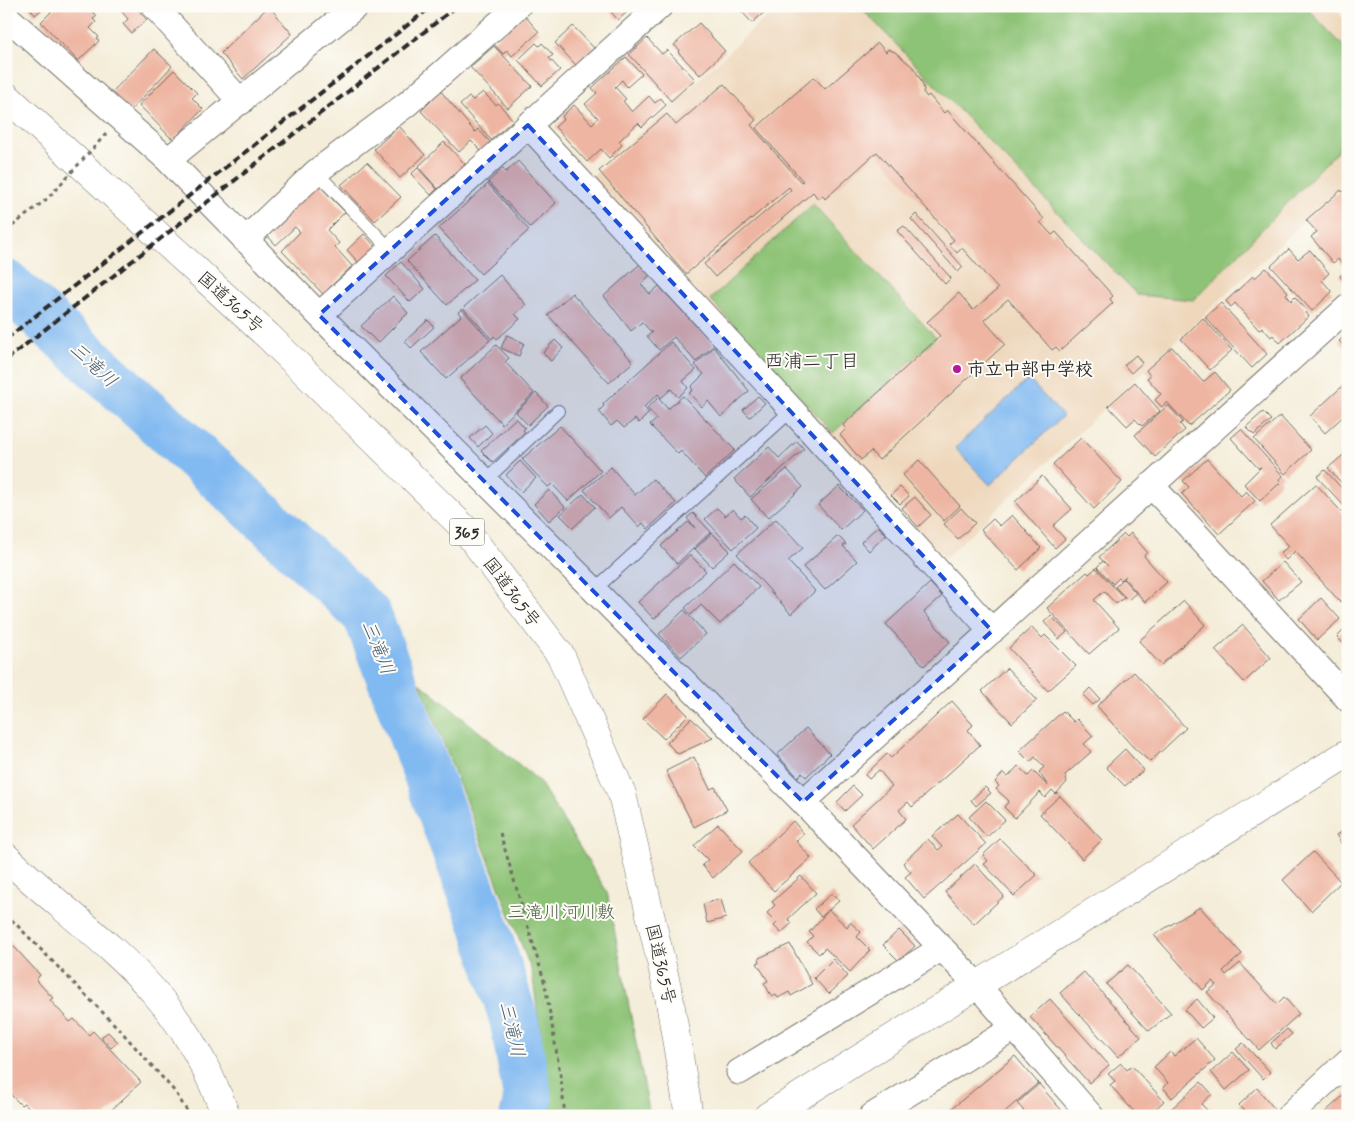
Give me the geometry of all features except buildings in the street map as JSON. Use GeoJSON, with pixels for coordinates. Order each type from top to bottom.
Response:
{"type":"FeatureCollection","features":[{"type":"Feature","properties":{"kind":"main road","name":"国道365号"},"geometry":{"type":"LineString","coordinates":[[6,96],[268,336],[465,529],[561,656],[622,794],[669,996],[688,1116]]}},
{"type":"Feature","properties":{"kind":"main road"},"geometry":{"type":"LineString","coordinates":[[768,1116],[1348,753]]}},
{"type":"Feature","properties":{"kind":"main road"},"geometry":{"type":"LineString","coordinates":[[6,857],[117,954],[156,994],[188,1039],[217,1091],[226,1116]]}},
{"type":"Feature","properties":{"kind":"street"},"geometry":{"type":"LineString","coordinates":[[154,6],[241,102]]}},
{"type":"Feature","properties":{"kind":"street"},"geometry":{"type":"LineString","coordinates":[[168,160],[356,6]]}},
{"type":"Feature","properties":{"kind":"street"},"geometry":{"type":"LineString","coordinates":[[245,240],[316,172],[407,104],[518,6]]}},
{"type":"Feature","properties":{"kind":"street"},"geometry":{"type":"LineString","coordinates":[[319,315],[660,6]]}},
{"type":"Feature","properties":{"kind":"street"},"geometry":{"type":"LineString","coordinates":[[6,16],[168,160],[319,315],[594,590],[803,802],[977,985],[1091,1116]]}},
{"type":"Feature","properties":{"kind":"street"},"geometry":{"type":"LineString","coordinates":[[528,125],[792,410],[992,631]]}},
{"type":"Feature","properties":{"kind":"street"},"geometry":{"type":"LineString","coordinates":[[803,802],[1348,307]]}},
{"type":"Feature","properties":{"kind":"street"},"geometry":{"type":"LineString","coordinates":[[1151,484],[1348,699]]}},
{"type":"Feature","properties":{"kind":"street"},"geometry":{"type":"LineString","coordinates":[[739,1072],[942,948]]}},
{"type":"Feature","properties":{"kind":"street"},"geometry":{"type":"LineString","coordinates":[[872,1116],[1014,1028]]}},
{"type":"Feature","properties":{"kind":"street"},"geometry":{"type":"LineString","coordinates":[[1288,1116],[1348,1061]]}},
{"type":"Feature","properties":{"kind":"lane"},"geometry":{"type":"LineString","coordinates":[[316,172],[391,250]]}},
{"type":"Feature","properties":{"kind":"lane"},"geometry":{"type":"LineString","coordinates":[[594,590],[792,410]]}},
{"type":"Feature","properties":{"kind":"lane"},"geometry":{"type":"LineString","coordinates":[[485,481],[558,411]]}},
{"type":"Feature","properties":{"kind":"path"},"geometry":{"type":"LineString","coordinates":[[6,231],[48,198],[106,134]]}},
{"type":"Feature","properties":{"kind":"path"},"geometry":{"type":"LineString","coordinates":[[500,833],[545,984],[561,1079],[565,1116]]}},
{"type":"Feature","properties":{"kind":"path"},"geometry":{"type":"LineString","coordinates":[[6,914],[120,1030],[176,1093],[190,1116]]}},
{"type":"Feature","properties":{"kind":"highlighted area"},"geometry":{"type":"Polygon","coordinates":[[[528,125],[992,631],[803,802],[319,315],[528,125]]]}},
{"type":"Feature","properties":{"kind":"shaded area","name":"市立中部中学校"},"geometry":{"type":"Polygon","coordinates":[[[778,6],[1332,6],[1348,23],[1348,180],[945,558],[591,178],[778,6]]]}},
{"type":"Feature","properties":{"kind":"green space"},"geometry":{"type":"Polygon","coordinates":[[[872,6],[1305,6],[1348,51],[1348,140],[1194,300],[1137,295],[865,12],[872,6]]]}},
{"type":"Feature","properties":{"kind":"green space"},"geometry":{"type":"Polygon","coordinates":[[[813,204],[936,338],[833,433],[710,299],[813,204]]]}},
{"type":"Feature","properties":{"kind":"green space","name":"三滝川河川敷"},"geometry":{"type":"Polygon","coordinates":[[[420,683],[539,781],[607,892],[650,1116],[552,1116],[532,972],[420,683]]]}},
{"type":"Feature","properties":{"kind":"water"},"geometry":{"type":"Polygon","coordinates":[[[1028,379],[1063,416],[990,485],[955,448],[1028,379]]]}},
{"type":"Feature","properties":{"kind":"waterway","name":"三滝川"},"geometry":{"type":"LineString","coordinates":[[6,284],[261,515],[367,615],[484,924],[514,1020],[528,1099],[524,1116]]}},
{"type":"Feature","properties":{"kind":"railway"},"geometry":{"type":"LineString","coordinates":[[6,339],[432,6]]}},
{"type":"Feature","properties":{"kind":"railway"},"geometry":{"type":"LineString","coordinates":[[6,360],[457,6]]}},
{"type":"Feature","properties":{"kind":"place","name":"市立中部中学校"},"geometry":{"type":"Point","coordinates":[957,369]}},
{"type":"Feature","properties":{"kind":"district","name":"西浦二丁目"},"geometry":{"type":"Point","coordinates":[812,360]}}]}
